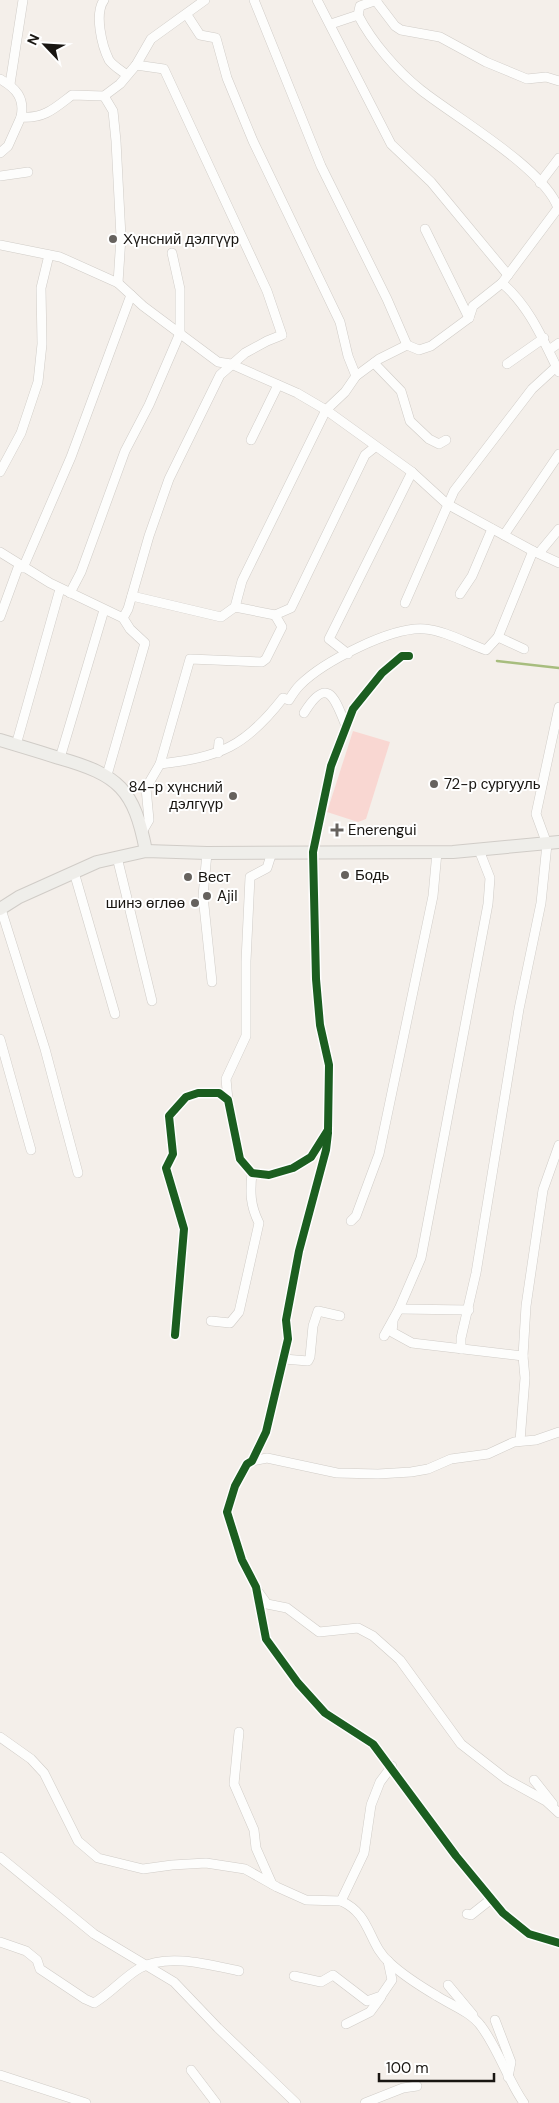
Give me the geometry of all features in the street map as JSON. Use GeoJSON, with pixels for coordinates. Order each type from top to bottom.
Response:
{"type":"FeatureCollection","features":[{"type":"Feature","properties":{"kind":"main road"},"geometry":{"type":"LineString","coordinates":[[0,740],[94,768],[107,775],[118,784],[129,798],[138,817],[146,851]]}},
{"type":"Feature","properties":{"kind":"main road"},"geometry":{"type":"LineString","coordinates":[[1,909],[19,897],[74,872],[117,857],[146,851],[207,853],[437,852],[553,843]]}},
{"type":"Feature","properties":{"kind":"street"},"geometry":{"type":"LineString","coordinates":[[10,84],[23,0]]}},
{"type":"Feature","properties":{"kind":"street"},"geometry":{"type":"LineString","coordinates":[[104,0],[101,4],[98,22],[110,62],[127,75]]}},
{"type":"Feature","properties":{"kind":"street"},"geometry":{"type":"LineString","coordinates":[[22,117],[36,118],[50,112],[72,95],[104,96],[136,65],[151,39],[205,0]]}},
{"type":"Feature","properties":{"kind":"street"},"geometry":{"type":"LineString","coordinates":[[254,0],[321,166],[387,299],[407,345],[419,350],[431,346],[469,318],[473,306],[502,283],[558,208],[554,198],[520,163],[421,90],[403,73],[365,28],[358,15],[360,6],[376,0],[395,26],[401,30],[440,37],[486,62],[527,78],[546,77],[559,81]]}},
{"type":"Feature","properties":{"kind":"street"},"geometry":{"type":"LineString","coordinates":[[317,0],[391,144],[431,182],[508,275]]}},
{"type":"Feature","properties":{"kind":"street"},"geometry":{"type":"LineString","coordinates":[[186,15],[200,35],[216,38],[227,78],[253,141],[340,322],[348,356],[356,376]]}},
{"type":"Feature","properties":{"kind":"street"},"geometry":{"type":"LineString","coordinates":[[331,24],[358,15]]}},
{"type":"Feature","properties":{"kind":"street"},"geometry":{"type":"LineString","coordinates":[[123,618],[132,596],[169,479],[211,391],[220,375],[231,364],[267,341],[282,335],[267,291],[164,69],[136,65]]}},
{"type":"Feature","properties":{"kind":"street"},"geometry":{"type":"LineString","coordinates":[[0,79],[10,84],[24,105],[22,117],[8,146],[0,153]]}},
{"type":"Feature","properties":{"kind":"street"},"geometry":{"type":"LineString","coordinates":[[104,96],[113,111],[116,141],[121,237],[118,283]]}},
{"type":"Feature","properties":{"kind":"street"},"geometry":{"type":"LineString","coordinates":[[540,183],[559,158]]}},
{"type":"Feature","properties":{"kind":"street"},"geometry":{"type":"LineString","coordinates":[[0,176],[28,172]]}},
{"type":"Feature","properties":{"kind":"street"},"geometry":{"type":"LineString","coordinates":[[425,229],[469,318]]}},
{"type":"Feature","properties":{"kind":"street"},"geometry":{"type":"LineString","coordinates":[[0,245],[49,255],[118,283],[218,362],[231,364],[278,385],[326,410],[412,472],[447,504],[492,530],[559,563]]}},
{"type":"Feature","properties":{"kind":"street"},"geometry":{"type":"LineString","coordinates":[[70,593],[81,572],[125,451],[149,405],[180,333],[180,289],[172,253]]}},
{"type":"Feature","properties":{"kind":"street"},"geometry":{"type":"LineString","coordinates":[[0,472],[21,433],[38,382],[42,344],[41,288],[49,255]]}},
{"type":"Feature","properties":{"kind":"street"},"geometry":{"type":"LineString","coordinates":[[405,603],[454,490],[532,389],[558,370],[544,338],[514,293],[502,283]]}},
{"type":"Feature","properties":{"kind":"street"},"geometry":{"type":"LineString","coordinates":[[0,618],[21,566],[71,457],[131,295]]}},
{"type":"Feature","properties":{"kind":"street"},"geometry":{"type":"LineString","coordinates":[[507,364],[544,338]]}},
{"type":"Feature","properties":{"kind":"street"},"geometry":{"type":"LineString","coordinates":[[549,350],[559,342]]}},
{"type":"Feature","properties":{"kind":"street"},"geometry":{"type":"LineString","coordinates":[[132,596],[221,617],[235,607],[242,580],[326,410],[345,392],[356,376],[374,363],[407,345]]}},
{"type":"Feature","properties":{"kind":"street"},"geometry":{"type":"LineString","coordinates":[[374,363],[401,392],[410,421],[429,439],[439,444],[446,440]]}},
{"type":"Feature","properties":{"kind":"street"},"geometry":{"type":"LineString","coordinates":[[251,440],[278,385]]}},
{"type":"Feature","properties":{"kind":"street"},"geometry":{"type":"LineString","coordinates":[[235,607],[275,615],[291,608],[365,455],[376,447]]}},
{"type":"Feature","properties":{"kind":"street"},"geometry":{"type":"LineString","coordinates":[[504,535],[559,454]]}},
{"type":"Feature","properties":{"kind":"street"},"geometry":{"type":"LineString","coordinates":[[348,654],[329,639],[412,472]]}},
{"type":"Feature","properties":{"kind":"street"},"geometry":{"type":"LineString","coordinates":[[160,764],[206,758],[245,738],[264,722],[283,698],[289,700],[300,685],[326,666],[392,632],[410,628],[442,633],[486,650],[498,637],[536,552],[559,529]]}},
{"type":"Feature","properties":{"kind":"street"},"geometry":{"type":"LineString","coordinates":[[460,594],[472,576],[492,530]]}},
{"type":"Feature","properties":{"kind":"street"},"geometry":{"type":"LineString","coordinates":[[0,552],[60,589],[123,618],[130,629],[145,643],[107,775]]}},
{"type":"Feature","properties":{"kind":"street"},"geometry":{"type":"LineString","coordinates":[[16,745],[60,589]]}},
{"type":"Feature","properties":{"kind":"street"},"geometry":{"type":"LineString","coordinates":[[60,758],[104,610]]}},
{"type":"Feature","properties":{"kind":"street"},"geometry":{"type":"LineString","coordinates":[[142,832],[149,820],[146,788],[160,764],[190,659],[262,662],[266,659],[282,627],[275,615]]}},
{"type":"Feature","properties":{"kind":"street"},"geometry":{"type":"LineString","coordinates":[[498,637],[524,649]]}},
{"type":"Feature","properties":{"kind":"street"},"geometry":{"type":"LineString","coordinates":[[252,1461],[266,1432],[284,1359],[288,1338],[286,1320],[299,1251],[326,1150],[329,1065],[321,1028],[316,979],[313,852],[331,766],[353,709],[382,673],[402,656],[409,656]]}},
{"type":"Feature","properties":{"kind":"street"},"geometry":{"type":"LineString","coordinates":[[304,713],[314,700],[324,692],[328,692],[333,696],[346,726]]}},
{"type":"Feature","properties":{"kind":"street"},"geometry":{"type":"LineString","coordinates":[[461,1349],[461,1338],[469,1310],[520,1010],[553,843],[536,814],[559,706]]}},
{"type":"Feature","properties":{"kind":"street"},"geometry":{"type":"LineString","coordinates":[[218,753],[219,742]]}},
{"type":"Feature","properties":{"kind":"street"},"geometry":{"type":"LineString","coordinates":[[384,1336],[399,1309],[421,1258],[486,913],[490,878],[479,850]]}},
{"type":"Feature","properties":{"kind":"street"},"geometry":{"type":"LineString","coordinates":[[272,852],[267,868],[250,877],[246,964],[246,1036],[226,1079],[228,1100],[240,1159],[252,1173],[269,1175],[293,1168],[311,1157],[328,1130]]}},
{"type":"Feature","properties":{"kind":"street"},"geometry":{"type":"LineString","coordinates":[[352,1221],[356,1216],[379,1154],[431,905],[437,852]]}},
{"type":"Feature","properties":{"kind":"street"},"geometry":{"type":"LineString","coordinates":[[207,853],[203,896],[212,982]]}},
{"type":"Feature","properties":{"kind":"street"},"geometry":{"type":"LineString","coordinates":[[117,857],[152,1001]]}},
{"type":"Feature","properties":{"kind":"street"},"geometry":{"type":"LineString","coordinates":[[74,872],[116,1014]]}},
{"type":"Feature","properties":{"kind":"street"},"geometry":{"type":"LineString","coordinates":[[1,909],[45,1049],[78,1173]]}},
{"type":"Feature","properties":{"kind":"street"},"geometry":{"type":"LineString","coordinates":[[0,1038],[31,1150]]}},
{"type":"Feature","properties":{"kind":"street"},"geometry":{"type":"LineString","coordinates":[[175,1335],[184,1229],[166,1168],[173,1154],[169,1116],[186,1097],[198,1093],[219,1093],[228,1100]]}},
{"type":"Feature","properties":{"kind":"street"},"geometry":{"type":"LineString","coordinates":[[520,1441],[525,1378],[523,1356],[526,1306],[543,1190],[559,1145]]}},
{"type":"Feature","properties":{"kind":"street"},"geometry":{"type":"LineString","coordinates":[[211,1321],[230,1323],[239,1312],[259,1223],[253,1211],[249,1194],[252,1173]]}},
{"type":"Feature","properties":{"kind":"street"},"geometry":{"type":"LineString","coordinates":[[399,1309],[469,1310]]}},
{"type":"Feature","properties":{"kind":"street"},"geometry":{"type":"LineString","coordinates":[[284,1359],[308,1362],[313,1326],[318,1311],[340,1316]]}},
{"type":"Feature","properties":{"kind":"street"},"geometry":{"type":"LineString","coordinates":[[394,1318],[392,1332],[412,1343],[523,1356]]}},
{"type":"Feature","properties":{"kind":"street"},"geometry":{"type":"LineString","coordinates":[[557,1811],[532,1792],[506,1779],[461,1744],[400,1660],[373,1636],[358,1628],[319,1632],[287,1608],[267,1604],[242,1560],[227,1512],[235,1486],[247,1464],[252,1461],[266,1458],[337,1473],[394,1473],[428,1470],[451,1459],[488,1454],[514,1442],[536,1440],[559,1432]]}},
{"type":"Feature","properties":{"kind":"street"},"geometry":{"type":"LineString","coordinates":[[256,1587],[266,1639],[298,1683],[324,1712],[373,1744],[392,1766],[490,1900],[503,1914],[530,1934],[559,1943]]}},
{"type":"Feature","properties":{"kind":"street"},"geometry":{"type":"LineString","coordinates":[[239,1732],[234,1784],[254,1830],[256,1848],[272,1885]]}},
{"type":"Feature","properties":{"kind":"street"},"geometry":{"type":"LineString","coordinates":[[0,1737],[31,1759],[44,1773],[78,1840],[98,1858],[144,1869],[172,1865],[206,1864],[245,1869],[272,1885],[306,1900],[341,1901],[353,1906],[367,1922],[372,1939],[388,1961],[412,1981],[457,2007],[480,2024]]}},
{"type":"Feature","properties":{"kind":"street"},"geometry":{"type":"LineString","coordinates":[[341,1901],[364,1853],[371,1805],[380,1782],[392,1766]]}},
{"type":"Feature","properties":{"kind":"street"},"geometry":{"type":"LineString","coordinates":[[534,1780],[557,1811]]}},
{"type":"Feature","properties":{"kind":"street"},"geometry":{"type":"LineString","coordinates":[[0,1857],[94,1934],[174,1982],[218,2028],[296,2103]]}},
{"type":"Feature","properties":{"kind":"street"},"geometry":{"type":"LineString","coordinates":[[467,1914],[472,1915],[490,1900]]}},
{"type":"Feature","properties":{"kind":"street"},"geometry":{"type":"LineString","coordinates":[[0,1942],[26,1950],[37,1960],[40,1969],[94,2003],[147,1965],[165,1961],[209,1965],[239,1971]]}},
{"type":"Feature","properties":{"kind":"street"},"geometry":{"type":"LineString","coordinates":[[346,2024],[370,2012],[392,1980],[388,1961]]}},
{"type":"Feature","properties":{"kind":"street"},"geometry":{"type":"LineString","coordinates":[[294,1976],[321,1982],[333,1975],[367,2001],[381,1996]]}},
{"type":"Feature","properties":{"kind":"street"},"geometry":{"type":"LineString","coordinates":[[448,1986],[492,2041],[508,2077],[524,2103]]}},
{"type":"Feature","properties":{"kind":"street"},"geometry":{"type":"LineString","coordinates":[[495,2020],[511,2062],[508,2077]]}},
{"type":"Feature","properties":{"kind":"street"},"geometry":{"type":"LineString","coordinates":[[191,2070],[216,2103]]}},
{"type":"Feature","properties":{"kind":"street"},"geometry":{"type":"LineString","coordinates":[[0,2075],[86,2103]]}},
{"type":"Feature","properties":{"kind":"street"},"geometry":{"type":"LineString","coordinates":[[365,2103],[403,2088],[417,2086]]}},
{"type":"Feature","properties":{"kind":"shaded area"},"geometry":{"type":"Polygon","coordinates":[[[353,731],[390,742],[366,819],[358,822],[327,812],[353,731]]]}},
{"type":"Feature","properties":{"kind":"waterway"},"geometry":{"type":"LineString","coordinates":[[497,661],[559,668]]}},
{"type":"Feature","properties":{"kind":"cycle path"},"geometry":{"type":"LineString","coordinates":[[175,1335],[184,1229],[166,1168],[173,1154],[169,1116],[186,1097],[198,1093],[219,1093],[228,1100],[240,1159],[252,1173],[269,1175],[293,1168],[311,1157],[328,1130],[329,1065],[320,1025],[316,979],[313,852],[331,766],[353,709],[382,673],[402,656],[409,656]]}},
{"type":"Feature","properties":{"kind":"cycle path"},"geometry":{"type":"LineString","coordinates":[[328,1133],[326,1150],[299,1251],[286,1320],[288,1339],[266,1432],[252,1461],[247,1464],[235,1486],[227,1512],[242,1560],[256,1587],[266,1639],[298,1683],[325,1713],[373,1744],[456,1856],[503,1913],[529,1934],[559,1943]]}},
{"type":"Feature","properties":{"kind":"place","name":"Хүнсний дэлгүүр"},"geometry":{"type":"Point","coordinates":[113,239]}},
{"type":"Feature","properties":{"kind":"place","name":"72-р сургууль"},"geometry":{"type":"Point","coordinates":[434,784]}},
{"type":"Feature","properties":{"kind":"place","name":"84-р хүнсний дэлгүүр"},"geometry":{"type":"Point","coordinates":[233,796]}},
{"type":"Feature","properties":{"kind":"place","name":"Enerengui"},"geometry":{"type":"Point","coordinates":[337,830]}},
{"type":"Feature","properties":{"kind":"place","name":"Бодь"},"geometry":{"type":"Point","coordinates":[345,875]}},
{"type":"Feature","properties":{"kind":"place","name":"Вест"},"geometry":{"type":"Point","coordinates":[188,877]}},
{"type":"Feature","properties":{"kind":"place","name":"Ajil"},"geometry":{"type":"Point","coordinates":[207,896]}},
{"type":"Feature","properties":{"kind":"place","name":"шинэ өглөө"},"geometry":{"type":"Point","coordinates":[195,903]}}]}
